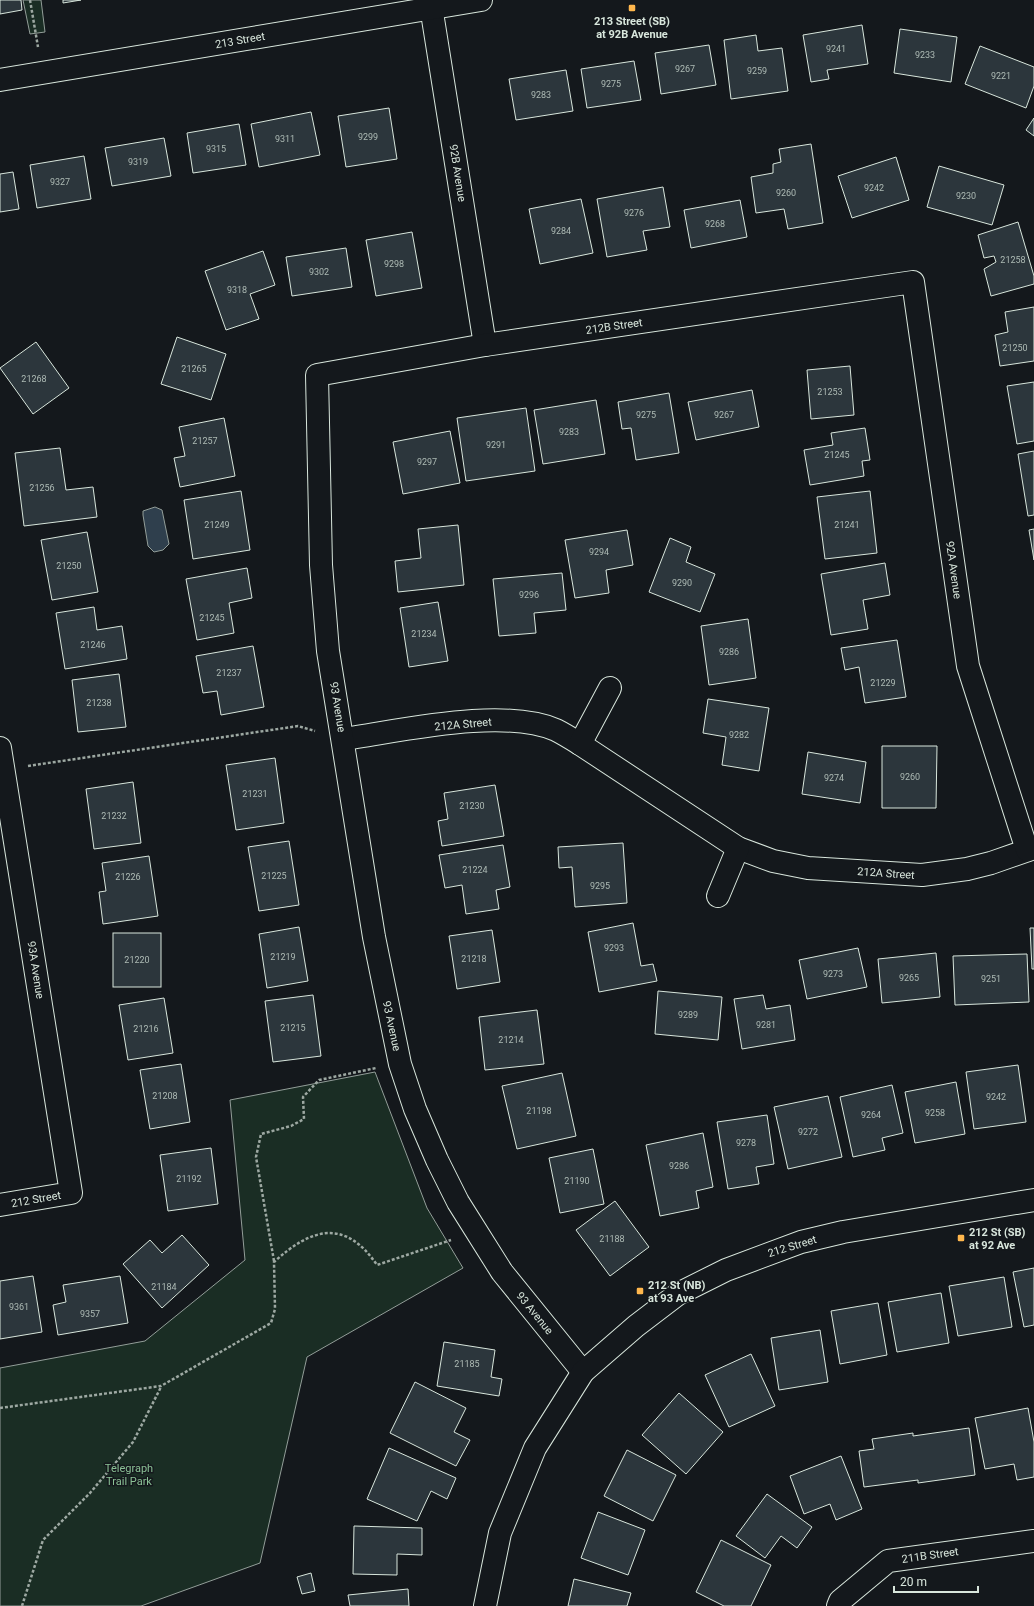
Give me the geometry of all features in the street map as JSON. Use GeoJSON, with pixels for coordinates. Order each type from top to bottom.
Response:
{"type":"FeatureCollection","features":[{"type":"Feature","properties":{"kind":"street","name":"213 Street"},"geometry":{"type":"LineString","coordinates":[[0,80],[42,74],[430,4],[481,0]]}},
{"type":"Feature","properties":{"kind":"street","name":"92B Avenue"},"geometry":{"type":"LineString","coordinates":[[430,4],[485,345]]}},
{"type":"Feature","properties":{"kind":"street","name":"212B Street"},"geometry":{"type":"LineString","coordinates":[[317,375],[485,345],[912,282]]}},
{"type":"Feature","properties":{"kind":"street","name":"92A Avenue"},"geometry":{"type":"LineString","coordinates":[[912,282],[968,666],[1031,849]]}},
{"type":"Feature","properties":{"kind":"street","name":"93 Avenue"},"geometry":{"type":"LineString","coordinates":[[317,375],[320,528],[324,611],[374,937],[400,1064],[415,1109],[437,1160],[458,1202],[502,1272],[583,1372]]}},
{"type":"Feature","properties":{"kind":"street"},"geometry":{"type":"LineString","coordinates":[[580,744],[610,688]]}},
{"type":"Feature","properties":{"kind":"street","name":"212A Street"},"geometry":{"type":"LineString","coordinates":[[343,739],[452,723],[487,720],[536,725],[555,730],[580,744],[738,848],[773,861],[808,868],[922,875],[966,869],[991,863],[1031,849]]}},
{"type":"Feature","properties":{"kind":"street","name":"93A Avenue"},"geometry":{"type":"LineString","coordinates":[[0,748],[71,1193]]}},
{"type":"Feature","properties":{"kind":"street"},"geometry":{"type":"LineString","coordinates":[[718,896],[738,848]]}},
{"type":"Feature","properties":{"kind":"street","name":"212 Street"},"geometry":{"type":"LineString","coordinates":[[0,1205],[71,1193]]}},
{"type":"Feature","properties":{"kind":"street","name":"212 Street"},"geometry":{"type":"LineString","coordinates":[[583,1372],[636,1326],[678,1294],[726,1270],[774,1251],[843,1232],[1034,1200]]}},
{"type":"Feature","properties":{"kind":"street"},"geometry":{"type":"LineString","coordinates":[[485,1606],[500,1533],[532,1455],[583,1372]]}},
{"type":"Feature","properties":{"kind":"street","name":"211B Street"},"geometry":{"type":"LineString","coordinates":[[839,1603],[888,1562],[1034,1541]]}},
{"type":"Feature","properties":{"kind":"path"},"geometry":{"type":"LineString","coordinates":[[30,0],[42,74]]}},
{"type":"Feature","properties":{"kind":"path"},"geometry":{"type":"LineString","coordinates":[[3,769],[298,726],[343,739]]}},
{"type":"Feature","properties":{"kind":"path"},"geometry":{"type":"LineString","coordinates":[[0,1408],[161,1386],[271,1323],[275,1309],[274,1262],[256,1157],[261,1134],[291,1126],[304,1119],[303,1097],[319,1080],[400,1064]]}},
{"type":"Feature","properties":{"kind":"path"},"geometry":{"type":"LineString","coordinates":[[274,1262],[290,1247],[319,1234],[336,1232],[354,1239],[369,1252],[377,1265],[476,1232]]}},
{"type":"Feature","properties":{"kind":"path"},"geometry":{"type":"LineString","coordinates":[[22,1606],[43,1540],[90,1493],[133,1442],[161,1386]]}},
{"type":"Feature","properties":{"kind":"green space"},"geometry":{"type":"Polygon","coordinates":[[[23,0],[41,0],[45,32],[30,34],[23,0]]]}},
{"type":"Feature","properties":{"kind":"green space","name":"Telegraph Trail Park"},"geometry":{"type":"Polygon","coordinates":[[[375,1072],[427,1208],[463,1268],[307,1357],[260,1563],[141,1606],[0,1606],[0,1368],[145,1341],[245,1260],[230,1100],[375,1072]]]}},
{"type":"Feature","properties":{"kind":"water"},"geometry":{"type":"Polygon","coordinates":[[[155,507],[162,510],[169,544],[163,550],[154,552],[148,546],[143,511],[155,507]]]}},
{"type":"Feature","properties":{"kind":"building"},"geometry":{"type":"Polygon","coordinates":[[[0,0],[21,0],[22,10],[0,14],[0,0]]]}},
{"type":"Feature","properties":{"kind":"building"},"geometry":{"type":"Polygon","coordinates":[[[63,0],[81,0],[63,3],[63,0]]]}},
{"type":"Feature","properties":{"kind":"building"},"geometry":{"type":"Polygon","coordinates":[[[862,25],[868,64],[827,70],[829,79],[811,82],[803,35],[862,25]]]}},
{"type":"Feature","properties":{"kind":"building"},"geometry":{"type":"Polygon","coordinates":[[[900,29],[957,37],[951,82],[894,73],[900,29]]]}},
{"type":"Feature","properties":{"kind":"building"},"geometry":{"type":"Polygon","coordinates":[[[756,35],[758,51],[782,48],[788,91],[731,99],[724,40],[756,35]]]}},
{"type":"Feature","properties":{"kind":"building"},"geometry":{"type":"Polygon","coordinates":[[[709,45],[716,85],[661,94],[655,53],[709,45]]]}},
{"type":"Feature","properties":{"kind":"building"},"geometry":{"type":"Polygon","coordinates":[[[980,46],[1034,67],[1034,86],[1026,108],[965,84],[980,46]]]}},
{"type":"Feature","properties":{"kind":"building"},"geometry":{"type":"Polygon","coordinates":[[[634,61],[641,100],[587,108],[581,69],[634,61]]]}},
{"type":"Feature","properties":{"kind":"building"},"geometry":{"type":"Polygon","coordinates":[[[566,70],[573,111],[516,120],[509,79],[566,70]]]}},
{"type":"Feature","properties":{"kind":"building"},"geometry":{"type":"Polygon","coordinates":[[[389,108],[397,159],[346,167],[338,116],[389,108]]]}},
{"type":"Feature","properties":{"kind":"building"},"geometry":{"type":"Polygon","coordinates":[[[311,112],[320,155],[259,167],[251,124],[311,112]]]}},
{"type":"Feature","properties":{"kind":"building"},"geometry":{"type":"Polygon","coordinates":[[[1034,118],[1034,136],[1026,130],[1034,118]]]}},
{"type":"Feature","properties":{"kind":"building"},"geometry":{"type":"Polygon","coordinates":[[[239,124],[246,165],[193,173],[187,133],[239,124]]]}},
{"type":"Feature","properties":{"kind":"building"},"geometry":{"type":"Polygon","coordinates":[[[164,138],[171,176],[112,186],[105,148],[164,138]]]}},
{"type":"Feature","properties":{"kind":"building"},"geometry":{"type":"Polygon","coordinates":[[[811,144],[823,223],[788,229],[784,209],[756,213],[751,177],[773,173],[773,164],[781,162],[779,149],[811,144]]]}},
{"type":"Feature","properties":{"kind":"building"},"geometry":{"type":"Polygon","coordinates":[[[84,156],[91,199],[37,208],[30,165],[84,156]]]}},
{"type":"Feature","properties":{"kind":"building"},"geometry":{"type":"Polygon","coordinates":[[[896,157],[909,200],[852,218],[838,176],[896,157]]]}},
{"type":"Feature","properties":{"kind":"building"},"geometry":{"type":"Polygon","coordinates":[[[939,166],[1004,185],[992,225],[927,207],[939,166]]]}},
{"type":"Feature","properties":{"kind":"building"},"geometry":{"type":"Polygon","coordinates":[[[13,172],[19,209],[0,212],[0,174],[13,172]]]}},
{"type":"Feature","properties":{"kind":"building"},"geometry":{"type":"Polygon","coordinates":[[[663,187],[670,227],[643,231],[647,250],[607,257],[597,199],[663,187]]]}},
{"type":"Feature","properties":{"kind":"building"},"geometry":{"type":"Polygon","coordinates":[[[581,199],[593,253],[540,264],[529,209],[581,199]]]}},
{"type":"Feature","properties":{"kind":"building"},"geometry":{"type":"Polygon","coordinates":[[[740,200],[747,237],[691,248],[684,210],[740,200]]]}},
{"type":"Feature","properties":{"kind":"building"},"geometry":{"type":"Polygon","coordinates":[[[1018,222],[1034,276],[1034,284],[991,296],[984,269],[996,262],[994,256],[984,258],[978,235],[1018,222]]]}},
{"type":"Feature","properties":{"kind":"building"},"geometry":{"type":"Polygon","coordinates":[[[412,232],[422,288],[376,296],[366,240],[412,232]]]}},
{"type":"Feature","properties":{"kind":"building"},"geometry":{"type":"Polygon","coordinates":[[[346,248],[352,287],[292,296],[286,257],[346,248]]]}},
{"type":"Feature","properties":{"kind":"building"},"geometry":{"type":"Polygon","coordinates":[[[263,251],[275,285],[250,294],[259,319],[226,330],[205,271],[263,251]]]}},
{"type":"Feature","properties":{"kind":"building"},"geometry":{"type":"Polygon","coordinates":[[[1034,307],[1034,361],[1000,366],[995,335],[1008,332],[1005,312],[1034,307]]]}},
{"type":"Feature","properties":{"kind":"building"},"geometry":{"type":"Polygon","coordinates":[[[177,337],[226,354],[211,400],[161,384],[177,337]]]}},
{"type":"Feature","properties":{"kind":"building"},"geometry":{"type":"Polygon","coordinates":[[[36,342],[69,388],[33,414],[0,368],[36,342]]]}},
{"type":"Feature","properties":{"kind":"building"},"geometry":{"type":"Polygon","coordinates":[[[850,366],[854,415],[811,419],[807,370],[850,366]]]}},
{"type":"Feature","properties":{"kind":"building"},"geometry":{"type":"Polygon","coordinates":[[[1034,382],[1034,441],[1017,444],[1007,386],[1034,382]]]}},
{"type":"Feature","properties":{"kind":"building"},"geometry":{"type":"Polygon","coordinates":[[[752,390],[759,427],[696,440],[688,402],[752,390]]]}},
{"type":"Feature","properties":{"kind":"building"},"geometry":{"type":"Polygon","coordinates":[[[669,393],[679,453],[636,460],[631,428],[622,429],[618,402],[669,393]]]}},
{"type":"Feature","properties":{"kind":"building"},"geometry":{"type":"Polygon","coordinates":[[[596,400],[605,454],[543,464],[534,410],[596,400]]]}},
{"type":"Feature","properties":{"kind":"building"},"geometry":{"type":"Polygon","coordinates":[[[526,408],[535,471],[466,481],[457,418],[526,408]]]}},
{"type":"Feature","properties":{"kind":"building"},"geometry":{"type":"Polygon","coordinates":[[[224,418],[235,476],[180,487],[174,458],[185,456],[179,427],[224,418]]]}},
{"type":"Feature","properties":{"kind":"building"},"geometry":{"type":"Polygon","coordinates":[[[865,428],[870,460],[862,461],[864,476],[810,485],[804,450],[833,445],[831,433],[865,428]]]}},
{"type":"Feature","properties":{"kind":"building"},"geometry":{"type":"Polygon","coordinates":[[[450,431],[460,483],[403,494],[393,442],[450,431]]]}},
{"type":"Feature","properties":{"kind":"building"},"geometry":{"type":"Polygon","coordinates":[[[60,448],[66,490],[93,487],[97,517],[24,526],[15,453],[60,448]]]}},
{"type":"Feature","properties":{"kind":"building"},"geometry":{"type":"Polygon","coordinates":[[[1034,451],[1034,515],[1028,516],[1018,454],[1034,451]]]}},
{"type":"Feature","properties":{"kind":"building"},"geometry":{"type":"Polygon","coordinates":[[[241,491],[250,550],[193,559],[184,500],[241,491]]]}},
{"type":"Feature","properties":{"kind":"building"},"geometry":{"type":"Polygon","coordinates":[[[870,491],[877,553],[825,559],[817,497],[870,491]]]}},
{"type":"Feature","properties":{"kind":"building"},"geometry":{"type":"Polygon","coordinates":[[[458,525],[464,585],[398,592],[395,561],[421,558],[418,529],[458,525]]]}},
{"type":"Feature","properties":{"kind":"building"},"geometry":{"type":"Polygon","coordinates":[[[1034,529],[1034,560],[1029,530],[1034,529]]]}},
{"type":"Feature","properties":{"kind":"building"},"geometry":{"type":"Polygon","coordinates":[[[627,530],[633,565],[606,570],[609,593],[575,598],[565,540],[627,530]]]}},
{"type":"Feature","properties":{"kind":"building"},"geometry":{"type":"Polygon","coordinates":[[[87,532],[98,592],[52,600],[41,540],[87,532]]]}},
{"type":"Feature","properties":{"kind":"building"},"geometry":{"type":"Polygon","coordinates":[[[670,538],[691,547],[686,562],[715,574],[700,612],[649,592],[670,538]]]}},
{"type":"Feature","properties":{"kind":"building"},"geometry":{"type":"Polygon","coordinates":[[[885,563],[890,595],[863,600],[868,629],[831,635],[821,574],[885,563]]]}},
{"type":"Feature","properties":{"kind":"building"},"geometry":{"type":"Polygon","coordinates":[[[247,568],[252,598],[229,603],[234,633],[197,640],[186,579],[247,568]]]}},
{"type":"Feature","properties":{"kind":"building"},"geometry":{"type":"Polygon","coordinates":[[[562,573],[566,610],[534,613],[536,633],[499,636],[493,579],[562,573]]]}},
{"type":"Feature","properties":{"kind":"building"},"geometry":{"type":"Polygon","coordinates":[[[438,602],[448,661],[409,667],[400,608],[438,602]]]}},
{"type":"Feature","properties":{"kind":"building"},"geometry":{"type":"Polygon","coordinates":[[[94,607],[97,630],[122,626],[127,659],[65,669],[56,613],[94,607]]]}},
{"type":"Feature","properties":{"kind":"building"},"geometry":{"type":"Polygon","coordinates":[[[748,619],[756,678],[709,685],[701,626],[748,619]]]}},
{"type":"Feature","properties":{"kind":"building"},"geometry":{"type":"Polygon","coordinates":[[[897,640],[906,697],[865,703],[859,667],[845,670],[841,648],[897,640]]]}},
{"type":"Feature","properties":{"kind":"building"},"geometry":{"type":"Polygon","coordinates":[[[253,646],[264,707],[221,715],[217,691],[203,693],[196,656],[253,646]]]}},
{"type":"Feature","properties":{"kind":"building"},"geometry":{"type":"Polygon","coordinates":[[[119,674],[126,727],[78,732],[72,680],[119,674]]]}},
{"type":"Feature","properties":{"kind":"building"},"geometry":{"type":"Polygon","coordinates":[[[708,699],[769,708],[759,771],[722,765],[726,737],[703,733],[708,699]]]}},
{"type":"Feature","properties":{"kind":"building"},"geometry":{"type":"Polygon","coordinates":[[[882,746],[937,746],[936,808],[882,808],[882,746]]]}},
{"type":"Feature","properties":{"kind":"building"},"geometry":{"type":"Polygon","coordinates":[[[808,752],[866,762],[860,803],[802,794],[808,752]]]}},
{"type":"Feature","properties":{"kind":"building"},"geometry":{"type":"Polygon","coordinates":[[[275,758],[284,823],[236,830],[226,765],[275,758]]]}},
{"type":"Feature","properties":{"kind":"building"},"geometry":{"type":"Polygon","coordinates":[[[133,782],[141,843],[94,849],[86,789],[133,782]]]}},
{"type":"Feature","properties":{"kind":"building"},"geometry":{"type":"Polygon","coordinates":[[[495,785],[504,836],[442,846],[438,821],[448,819],[444,793],[495,785]]]}},
{"type":"Feature","properties":{"kind":"building"},"geometry":{"type":"Polygon","coordinates":[[[289,841],[299,905],[259,911],[248,847],[289,841]]]}},
{"type":"Feature","properties":{"kind":"building"},"geometry":{"type":"Polygon","coordinates":[[[623,843],[627,903],[575,907],[572,867],[559,868],[558,847],[623,843]]]}},
{"type":"Feature","properties":{"kind":"building"},"geometry":{"type":"Polygon","coordinates":[[[503,845],[510,887],[496,890],[499,909],[466,914],[462,885],[445,888],[439,855],[503,845]]]}},
{"type":"Feature","properties":{"kind":"building"},"geometry":{"type":"Polygon","coordinates":[[[149,856],[158,916],[103,924],[99,892],[106,891],[102,863],[149,856]]]}},
{"type":"Feature","properties":{"kind":"building"},"geometry":{"type":"Polygon","coordinates":[[[633,923],[641,966],[653,964],[657,981],[599,992],[588,932],[633,923]]]}},
{"type":"Feature","properties":{"kind":"building"},"geometry":{"type":"Polygon","coordinates":[[[299,927],[308,981],[267,988],[259,934],[299,927]]]}},
{"type":"Feature","properties":{"kind":"building"},"geometry":{"type":"Polygon","coordinates":[[[1030,928],[1034,928],[1034,969],[1032,969],[1030,928]]]}},
{"type":"Feature","properties":{"kind":"building"},"geometry":{"type":"Polygon","coordinates":[[[492,930],[500,982],[457,989],[449,936],[492,930]]]}},
{"type":"Feature","properties":{"kind":"building"},"geometry":{"type":"Polygon","coordinates":[[[113,933],[161,933],[161,987],[113,987],[113,933]]]}},
{"type":"Feature","properties":{"kind":"building"},"geometry":{"type":"Polygon","coordinates":[[[858,948],[867,987],[807,999],[799,960],[858,948]]]}},
{"type":"Feature","properties":{"kind":"building"},"geometry":{"type":"Polygon","coordinates":[[[936,953],[940,997],[882,1003],[878,959],[936,953]]]}},
{"type":"Feature","properties":{"kind":"building"},"geometry":{"type":"Polygon","coordinates":[[[1027,954],[1029,1002],[955,1005],[953,956],[1027,954]]]}},
{"type":"Feature","properties":{"kind":"building"},"geometry":{"type":"Polygon","coordinates":[[[658,991],[722,997],[718,1040],[655,1034],[658,991]]]}},
{"type":"Feature","properties":{"kind":"building"},"geometry":{"type":"Polygon","coordinates":[[[313,995],[321,1056],[273,1062],[265,1001],[313,995]]]}},
{"type":"Feature","properties":{"kind":"building"},"geometry":{"type":"Polygon","coordinates":[[[763,995],[766,1009],[790,1005],[795,1040],[742,1049],[734,999],[763,995]]]}},
{"type":"Feature","properties":{"kind":"building"},"geometry":{"type":"Polygon","coordinates":[[[164,998],[173,1053],[128,1060],[119,1005],[164,998]]]}},
{"type":"Feature","properties":{"kind":"building"},"geometry":{"type":"Polygon","coordinates":[[[537,1010],[544,1064],[485,1070],[479,1017],[537,1010]]]}},
{"type":"Feature","properties":{"kind":"building"},"geometry":{"type":"Polygon","coordinates":[[[181,1064],[190,1122],[150,1129],[140,1070],[181,1064]]]}},
{"type":"Feature","properties":{"kind":"building"},"geometry":{"type":"Polygon","coordinates":[[[1018,1065],[1026,1122],[974,1129],[966,1072],[1018,1065]]]}},
{"type":"Feature","properties":{"kind":"building"},"geometry":{"type":"Polygon","coordinates":[[[562,1073],[576,1136],[517,1149],[502,1086],[562,1073]]]}},
{"type":"Feature","properties":{"kind":"building"},"geometry":{"type":"Polygon","coordinates":[[[956,1082],[965,1134],[915,1143],[905,1092],[956,1082]]]}},
{"type":"Feature","properties":{"kind":"building"},"geometry":{"type":"Polygon","coordinates":[[[892,1085],[903,1133],[882,1138],[885,1150],[853,1157],[840,1097],[892,1085]]]}},
{"type":"Feature","properties":{"kind":"building"},"geometry":{"type":"Polygon","coordinates":[[[828,1096],[842,1157],[788,1169],[774,1107],[828,1096]]]}},
{"type":"Feature","properties":{"kind":"building"},"geometry":{"type":"Polygon","coordinates":[[[767,1115],[774,1164],[756,1167],[759,1184],[728,1189],[717,1122],[767,1115]]]}},
{"type":"Feature","properties":{"kind":"building"},"geometry":{"type":"Polygon","coordinates":[[[703,1133],[713,1187],[696,1191],[699,1208],[660,1216],[646,1145],[703,1133]]]}},
{"type":"Feature","properties":{"kind":"building"},"geometry":{"type":"Polygon","coordinates":[[[211,1148],[218,1204],[168,1211],[160,1155],[211,1148]]]}},
{"type":"Feature","properties":{"kind":"building"},"geometry":{"type":"Polygon","coordinates":[[[593,1149],[604,1204],[560,1213],[549,1158],[593,1149]]]}},
{"type":"Feature","properties":{"kind":"building"},"geometry":{"type":"Polygon","coordinates":[[[615,1201],[649,1247],[610,1276],[576,1230],[615,1201]]]}},
{"type":"Feature","properties":{"kind":"building"},"geometry":{"type":"Polygon","coordinates":[[[182,1235],[209,1265],[162,1308],[123,1264],[150,1240],[162,1253],[182,1235]]]}},
{"type":"Feature","properties":{"kind":"building"},"geometry":{"type":"Polygon","coordinates":[[[1034,1268],[1034,1325],[1024,1327],[1013,1272],[1034,1268]]]}},
{"type":"Feature","properties":{"kind":"building"},"geometry":{"type":"Polygon","coordinates":[[[33,1276],[42,1332],[0,1339],[0,1281],[33,1276]]]}},
{"type":"Feature","properties":{"kind":"building"},"geometry":{"type":"Polygon","coordinates":[[[120,1276],[128,1323],[58,1335],[53,1305],[66,1302],[63,1285],[120,1276]]]}},
{"type":"Feature","properties":{"kind":"building"},"geometry":{"type":"Polygon","coordinates":[[[1004,1277],[1012,1327],[958,1336],[949,1286],[1004,1277]]]}},
{"type":"Feature","properties":{"kind":"building"},"geometry":{"type":"Polygon","coordinates":[[[941,1293],[949,1343],[897,1352],[888,1302],[941,1293]]]}},
{"type":"Feature","properties":{"kind":"building"},"geometry":{"type":"Polygon","coordinates":[[[878,1303],[887,1355],[840,1364],[831,1311],[878,1303]]]}},
{"type":"Feature","properties":{"kind":"building"},"geometry":{"type":"Polygon","coordinates":[[[820,1330],[828,1382],[779,1390],[771,1338],[820,1330]]]}},
{"type":"Feature","properties":{"kind":"building"},"geometry":{"type":"Polygon","coordinates":[[[444,1342],[495,1350],[491,1377],[502,1379],[499,1396],[437,1386],[444,1342]]]}},
{"type":"Feature","properties":{"kind":"building"},"geometry":{"type":"Polygon","coordinates":[[[751,1354],[775,1406],[729,1427],[705,1375],[751,1354]]]}},
{"type":"Feature","properties":{"kind":"building"},"geometry":{"type":"Polygon","coordinates":[[[415,1382],[466,1408],[454,1432],[470,1440],[456,1466],[390,1433],[415,1382]]]}},
{"type":"Feature","properties":{"kind":"building"},"geometry":{"type":"Polygon","coordinates":[[[679,1393],[723,1432],[686,1474],[642,1435],[679,1393]]]}},
{"type":"Feature","properties":{"kind":"building"},"geometry":{"type":"Polygon","coordinates":[[[1028,1408],[1034,1442],[1034,1477],[1017,1480],[1014,1464],[985,1469],[975,1418],[1028,1408]]]}},
{"type":"Feature","properties":{"kind":"building"},"geometry":{"type":"Polygon","coordinates":[[[969,1428],[975,1475],[918,1483],[918,1480],[864,1487],[859,1451],[874,1449],[872,1439],[913,1433],[913,1436],[969,1428]]]}},
{"type":"Feature","properties":{"kind":"building"},"geometry":{"type":"Polygon","coordinates":[[[389,1448],[456,1478],[447,1499],[431,1491],[417,1521],[367,1499],[389,1448]]]}},
{"type":"Feature","properties":{"kind":"building"},"geometry":{"type":"Polygon","coordinates":[[[627,1450],[676,1475],[653,1521],[604,1496],[627,1450]]]}},
{"type":"Feature","properties":{"kind":"building"},"geometry":{"type":"Polygon","coordinates":[[[841,1456],[862,1509],[836,1520],[830,1504],[804,1514],[790,1476],[841,1456]]]}},
{"type":"Feature","properties":{"kind":"building"},"geometry":{"type":"Polygon","coordinates":[[[767,1494],[812,1527],[797,1548],[781,1536],[765,1558],[736,1536],[767,1494]]]}},
{"type":"Feature","properties":{"kind":"building"},"geometry":{"type":"Polygon","coordinates":[[[598,1512],[645,1530],[628,1575],[581,1558],[598,1512]]]}},
{"type":"Feature","properties":{"kind":"building"},"geometry":{"type":"Polygon","coordinates":[[[354,1526],[422,1528],[422,1555],[397,1554],[397,1575],[353,1574],[354,1526]]]}},
{"type":"Feature","properties":{"kind":"building"},"geometry":{"type":"Polygon","coordinates":[[[721,1540],[771,1565],[751,1606],[724,1606],[696,1592],[721,1540]]]}},
{"type":"Feature","properties":{"kind":"building"},"geometry":{"type":"Polygon","coordinates":[[[311,1573],[315,1591],[302,1594],[297,1577],[311,1573]]]}},
{"type":"Feature","properties":{"kind":"building"},"geometry":{"type":"Polygon","coordinates":[[[574,1579],[631,1593],[627,1606],[568,1606],[574,1579]]]}},
{"type":"Feature","properties":{"kind":"building"},"geometry":{"type":"Polygon","coordinates":[[[408,1589],[409,1606],[350,1606],[348,1595],[408,1589]]]}},
{"type":"Feature","properties":{"kind":"place","name":"213 Street (SB) at 92B Avenue"},"geometry":{"type":"Point","coordinates":[632,8]}},
{"type":"Feature","properties":{"kind":"place","name":"212 St (SB) at 92 Ave"},"geometry":{"type":"Point","coordinates":[961,1238]}},
{"type":"Feature","properties":{"kind":"place","name":"212 St (NB) at 93 Ave"},"geometry":{"type":"Point","coordinates":[640,1291]}}]}
